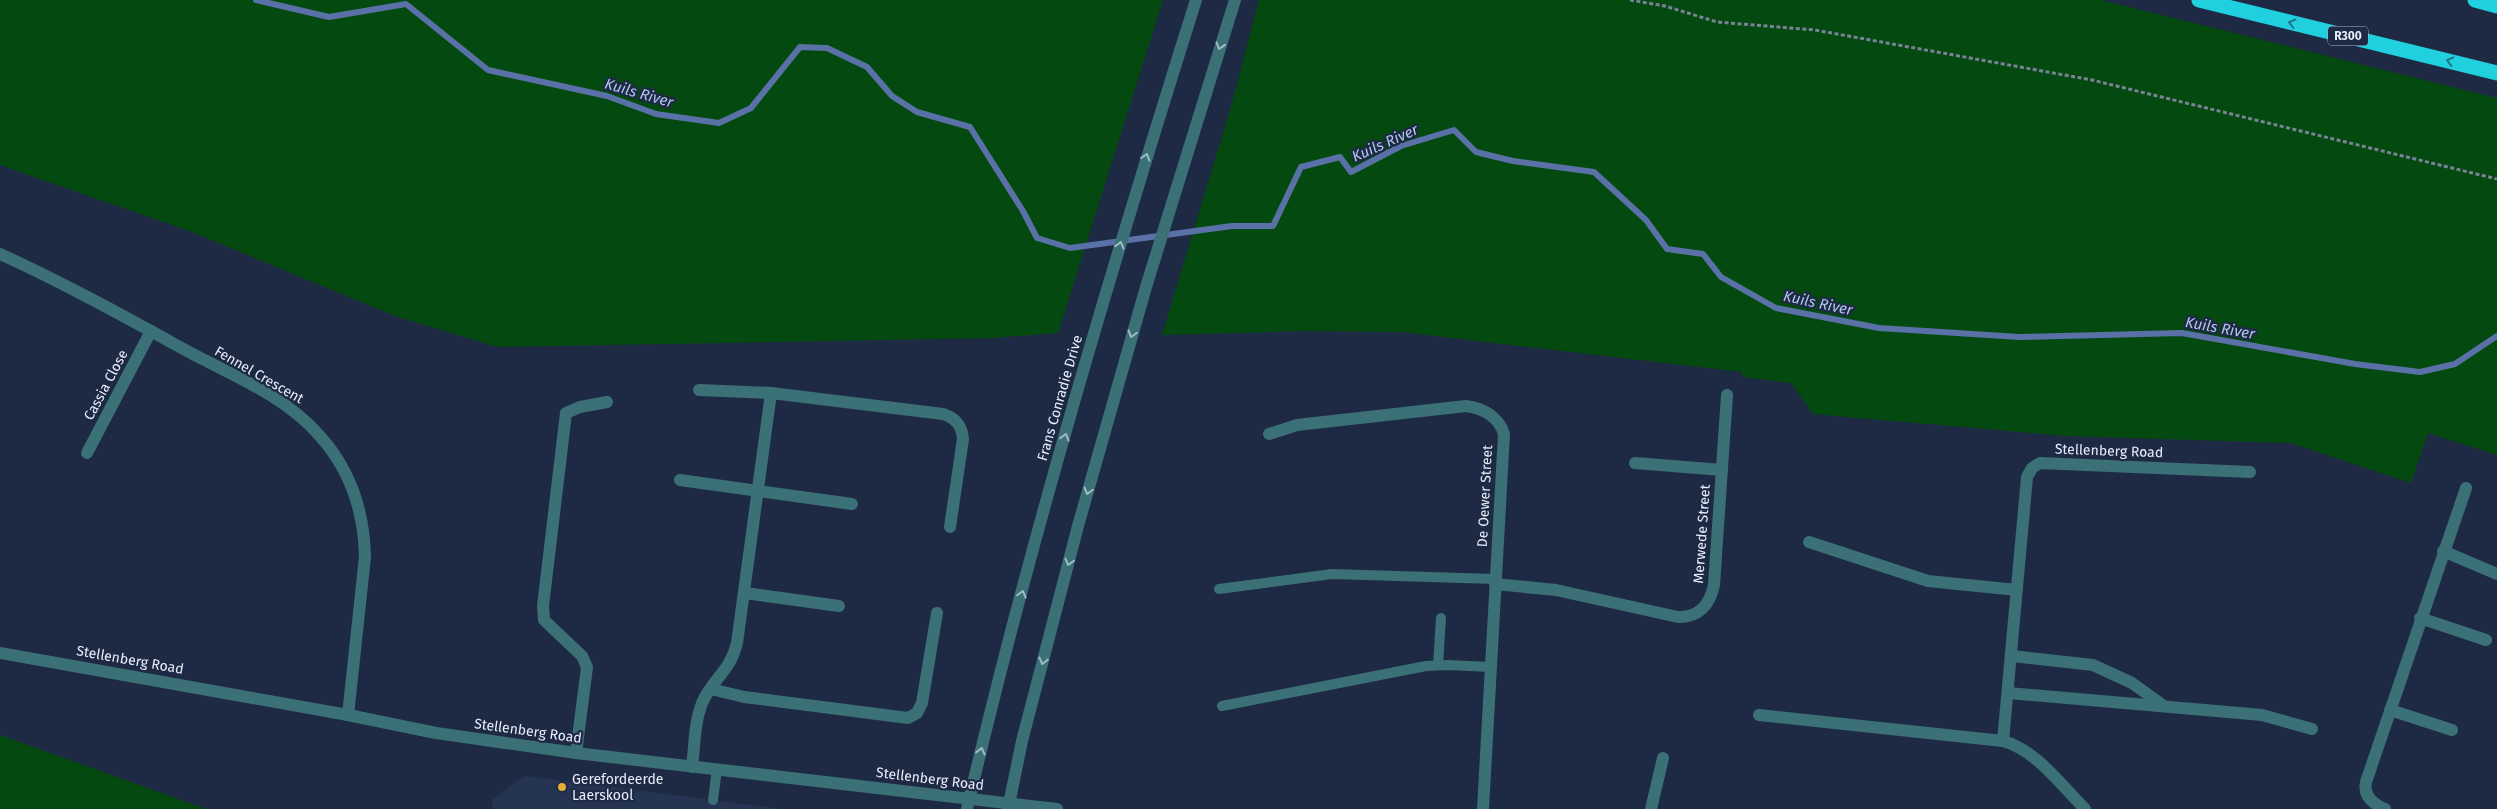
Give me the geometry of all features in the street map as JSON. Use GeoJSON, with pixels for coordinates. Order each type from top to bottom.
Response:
{"type":"FeatureCollection","features":[{"type":"Feature","properties":{"kind":"highway","name":"R300"},"geometry":{"type":"LineString","coordinates":[[2199,0],[2497,73]]}},
{"type":"Feature","properties":{"kind":"highway"},"geometry":{"type":"LineString","coordinates":[[2475,0],[2497,6]]}},
{"type":"Feature","properties":{"kind":"street","name":"Frans Conradie Drive"},"geometry":{"type":"LineString","coordinates":[[968,804],[1023,589],[1132,203],[1196,0]]}},
{"type":"Feature","properties":{"kind":"street"},"geometry":{"type":"LineString","coordinates":[[1008,806],[1022,741],[1059,597],[1146,288],[1234,0]]}},
{"type":"Feature","properties":{"kind":"street","name":"Fennel Crescent"},"geometry":{"type":"LineString","coordinates":[[0,254],[258,388],[293,410],[320,436],[348,477],[356,496],[363,524],[365,557],[348,715]]}},
{"type":"Feature","properties":{"kind":"street","name":"Cassia Close"},"geometry":{"type":"LineString","coordinates":[[87,453],[151,331]]}},
{"type":"Feature","properties":{"kind":"street"},"geometry":{"type":"LineString","coordinates":[[699,390],[771,393],[943,414],[954,419],[960,425],[963,439],[950,527]]}},
{"type":"Feature","properties":{"kind":"street"},"geometry":{"type":"LineString","coordinates":[[692,766],[702,703],[732,660],[745,594],[771,393]]}},
{"type":"Feature","properties":{"kind":"street","name":"Merwede Street"},"geometry":{"type":"LineString","coordinates":[[1496,581],[1556,590],[1671,616],[1685,618],[1696,614],[1710,600],[1714,585],[1727,394]]}},
{"type":"Feature","properties":{"kind":"street"},"geometry":{"type":"LineString","coordinates":[[576,753],[588,669],[582,656],[544,620],[542,606],[566,413],[580,407],[607,402]]}},
{"type":"Feature","properties":{"kind":"street","name":"De Oewer Street"},"geometry":{"type":"LineString","coordinates":[[1269,434],[1297,425],[1466,406],[1478,408],[1489,414],[1499,423],[1504,434],[1483,809]]}},
{"type":"Feature","properties":{"kind":"street"},"geometry":{"type":"LineString","coordinates":[[1635,463],[1722,470]]}},
{"type":"Feature","properties":{"kind":"street","name":"Stellenberg Road"},"geometry":{"type":"LineString","coordinates":[[2003,741],[2027,477],[2038,463],[2250,472]]}},
{"type":"Feature","properties":{"kind":"street"},"geometry":{"type":"LineString","coordinates":[[680,480],[759,493],[852,504]]}},
{"type":"Feature","properties":{"kind":"street"},"geometry":{"type":"LineString","coordinates":[[2385,809],[2369,798],[2365,785],[2420,618],[2466,488]]}},
{"type":"Feature","properties":{"kind":"street"},"geometry":{"type":"LineString","coordinates":[[1809,542],[1928,581],[2018,590]]}},
{"type":"Feature","properties":{"kind":"street"},"geometry":{"type":"LineString","coordinates":[[2443,551],[2497,574]]}},
{"type":"Feature","properties":{"kind":"street"},"geometry":{"type":"LineString","coordinates":[[745,594],[839,606]]}},
{"type":"Feature","properties":{"kind":"street"},"geometry":{"type":"LineString","coordinates":[[711,689],[744,697],[908,718],[917,713],[924,698],[936,612]]}},
{"type":"Feature","properties":{"kind":"street"},"geometry":{"type":"LineString","coordinates":[[2420,618],[2486,640]]}},
{"type":"Feature","properties":{"kind":"street","name":"Stellenberg Road"},"geometry":{"type":"LineString","coordinates":[[0,653],[348,715],[436,733],[968,804],[1057,809]]}},
{"type":"Feature","properties":{"kind":"street"},"geometry":{"type":"LineString","coordinates":[[2012,656],[2092,665],[2132,683],[2164,706]]}},
{"type":"Feature","properties":{"kind":"street"},"geometry":{"type":"LineString","coordinates":[[2008,693],[2262,715],[2312,729]]}},
{"type":"Feature","properties":{"kind":"street"},"geometry":{"type":"LineString","coordinates":[[2390,710],[2452,730]]}},
{"type":"Feature","properties":{"kind":"street"},"geometry":{"type":"LineString","coordinates":[[1760,716],[2003,741],[2016,744],[2026,751],[2085,809]]}},
{"type":"Feature","properties":{"kind":"street"},"geometry":{"type":"LineString","coordinates":[[1651,809],[1663,758]]}},
{"type":"Feature","properties":{"kind":"lane"},"geometry":{"type":"LineString","coordinates":[[1219,589],[1332,574],[1496,581]]}},
{"type":"Feature","properties":{"kind":"lane"},"geometry":{"type":"LineString","coordinates":[[1438,665],[1441,618]]}},
{"type":"Feature","properties":{"kind":"lane"},"geometry":{"type":"LineString","coordinates":[[1222,706],[1438,665],[1491,667]]}},
{"type":"Feature","properties":{"kind":"lane"},"geometry":{"type":"LineString","coordinates":[[713,800],[717,769]]}},
{"type":"Feature","properties":{"kind":"path"},"geometry":{"type":"LineString","coordinates":[[1630,0],[1665,6],[1717,22],[1815,30],[2092,80],[2497,178]]}},
{"type":"Feature","properties":{"kind":"shaded area","name":"Gerefordeerde Laerskool"},"geometry":{"type":"Polygon","coordinates":[[[524,776],[784,809],[492,809],[493,799],[524,776]]]}},
{"type":"Feature","properties":{"kind":"green space"},"geometry":{"type":"Polygon","coordinates":[[[0,0],[1163,0],[1058,333],[992,338],[497,347],[395,316],[192,232],[0,165],[0,0]]]}},
{"type":"Feature","properties":{"kind":"green space"},"geometry":{"type":"Polygon","coordinates":[[[1259,0],[2101,0],[2497,98],[2497,455],[2428,433],[2411,483],[2291,443],[2067,436],[1813,414],[1791,383],[1742,377],[1742,372],[1401,332],[1304,331],[1162,335],[1230,110],[1259,0]]]}},
{"type":"Feature","properties":{"kind":"green space"},"geometry":{"type":"Polygon","coordinates":[[[0,735],[206,809],[0,809],[0,735]]]}},
{"type":"Feature","properties":{"kind":"waterway","name":"Kuils River"},"geometry":{"type":"LineString","coordinates":[[256,0],[329,17],[406,4],[488,70],[607,96],[656,114],[719,123],[751,108],[800,47],[827,48],[867,67],[892,96],[917,112],[970,127],[1023,211],[1037,238],[1070,248],[1232,226],[1273,226],[1301,167],[1340,157],[1351,172],[1401,146],[1454,130],[1476,152],[1513,161],[1594,172],[1646,220],[1667,249],[1703,254],[1721,277],[1776,308],[1879,328],[2019,337],[2182,333],[2355,364],[2420,372],[2455,364],[2497,336]]}},
{"type":"Feature","properties":{"kind":"place","name":"Gerefordeerde Laerskool"},"geometry":{"type":"Point","coordinates":[562,787]}}]}
